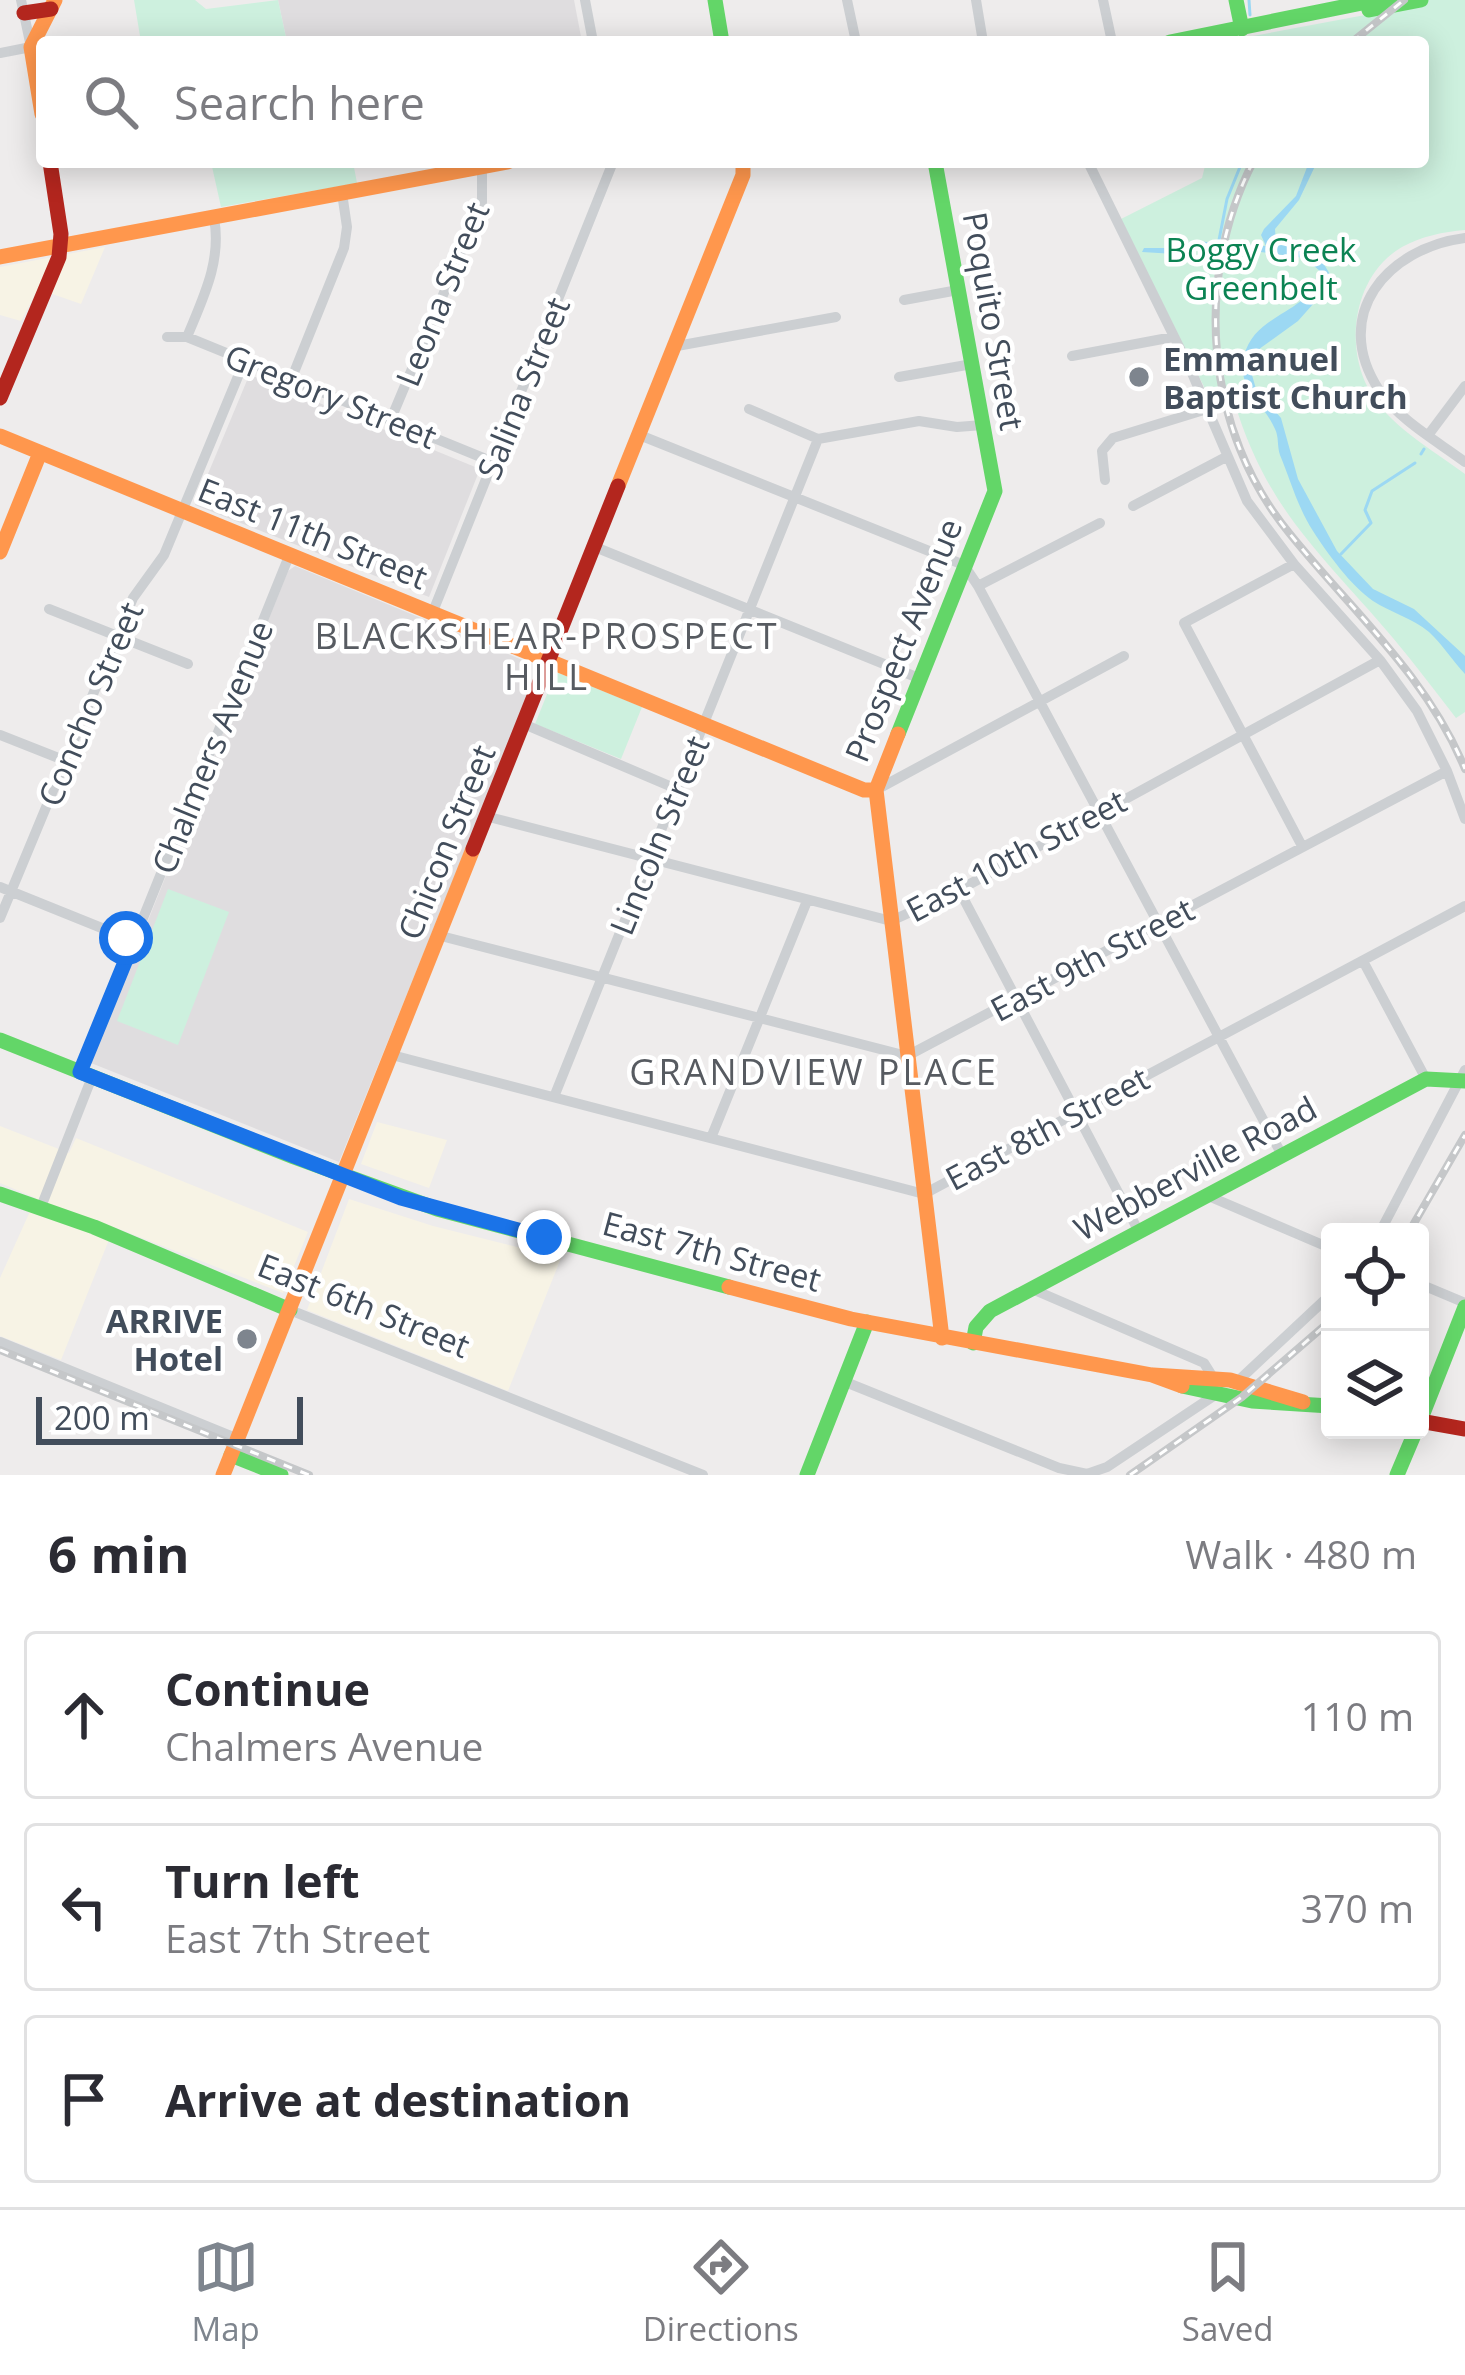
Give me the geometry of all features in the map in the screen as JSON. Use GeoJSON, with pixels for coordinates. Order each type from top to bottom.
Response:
{"type":"FeatureCollection","features":[{"type":"Feature","properties":{"kind":"street"},"geometry":{"type":"LineString","coordinates":[[585,0],[592,36]]}},
{"type":"Feature","properties":{"kind":"street"},"geometry":{"type":"LineString","coordinates":[[715,0],[721,36]]}},
{"type":"Feature","properties":{"kind":"street"},"geometry":{"type":"LineString","coordinates":[[848,0],[855,36]]}},
{"type":"Feature","properties":{"kind":"street"},"geometry":{"type":"LineString","coordinates":[[976,0],[982,36]]}},
{"type":"Feature","properties":{"kind":"street"},"geometry":{"type":"LineString","coordinates":[[1103,0],[1111,36]]}},
{"type":"Feature","properties":{"kind":"street"},"geometry":{"type":"LineString","coordinates":[[1236,0],[1242,29]]}},
{"type":"Feature","properties":{"kind":"street"},"geometry":{"type":"LineString","coordinates":[[1203,36],[1377,0]]}},
{"type":"Feature","properties":{"kind":"street"},"geometry":{"type":"LineString","coordinates":[[1307,17],[1334,17],[1421,0]]}},
{"type":"Feature","properties":{"kind":"street"},"geometry":{"type":"LineString","coordinates":[[36,77],[22,6],[53,4]]}},
{"type":"Feature","properties":{"kind":"street"},"geometry":{"type":"LineString","coordinates":[[37,36],[53,4]]}},
{"type":"Feature","properties":{"kind":"street"},"geometry":{"type":"LineString","coordinates":[[31,47],[36,37]]}},
{"type":"Feature","properties":{"kind":"street"},"geometry":{"type":"LineString","coordinates":[[0,52],[31,47]]}},
{"type":"Feature","properties":{"kind":"street"},"geometry":{"type":"LineString","coordinates":[[0,398],[59,256],[51,168]]}},
{"type":"Feature","properties":{"kind":"street"},"geometry":{"type":"LineString","coordinates":[[0,257],[477,168]]}},
{"type":"Feature","properties":{"kind":"street","name":"Leona Street"},"geometry":{"type":"LineString","coordinates":[[391,419],[482,202],[482,168]]}},
{"type":"Feature","properties":{"kind":"street","name":"Salina Street"},"geometry":{"type":"LineString","coordinates":[[432,614],[611,168]]}},
{"type":"Feature","properties":{"kind":"street","name":"Chicon Street"},"geometry":{"type":"LineString","coordinates":[[224,1475],[642,436],[743,168]]}},
{"type":"Feature","properties":{"kind":"street","name":"Poquito Street"},"geometry":{"type":"LineString","coordinates":[[936,168],[995,491]]}},
{"type":"Feature","properties":{"kind":"street"},"geometry":{"type":"LineString","coordinates":[[1091,168],[1174,337],[1246,501],[1417,711],[1465,819]]}},
{"type":"Feature","properties":{"kind":"street"},"geometry":{"type":"LineString","coordinates":[[291,380],[346,239],[342,193]]}},
{"type":"Feature","properties":{"kind":"street"},"geometry":{"type":"LineString","coordinates":[[187,337],[216,264],[214,218]]}},
{"type":"Feature","properties":{"kind":"street"},"geometry":{"type":"LineString","coordinates":[[1465,238],[1435,242],[1389,268],[1367,307],[1363,328],[1363,348],[1381,393],[1465,462]]}},
{"type":"Feature","properties":{"kind":"street"},"geometry":{"type":"LineString","coordinates":[[904,300],[958,290]]}},
{"type":"Feature","properties":{"kind":"street"},"geometry":{"type":"LineString","coordinates":[[677,346],[836,317]]}},
{"type":"Feature","properties":{"kind":"street","name":"Gregory Street"},"geometry":{"type":"LineString","coordinates":[[167,337],[187,337],[493,462]]}},
{"type":"Feature","properties":{"kind":"street"},"geometry":{"type":"LineString","coordinates":[[1072,356],[1174,337]]}},
{"type":"Feature","properties":{"kind":"street","name":"Concho Street"},"geometry":{"type":"LineString","coordinates":[[0,918],[6,890],[133,598],[164,555],[244,362]]}},
{"type":"Feature","properties":{"kind":"street"},"geometry":{"type":"LineString","coordinates":[[899,377],[972,364]]}},
{"type":"Feature","properties":{"kind":"street"},"geometry":{"type":"LineString","coordinates":[[1429,434],[1465,386]]}},
{"type":"Feature","properties":{"kind":"street"},"geometry":{"type":"LineString","coordinates":[[749,409],[818,439],[920,421],[957,427],[983,425]]}},
{"type":"Feature","properties":{"kind":"street"},"geometry":{"type":"LineString","coordinates":[[1106,481],[1102,451],[1113,438],[1207,410]]}},
{"type":"Feature","properties":{"kind":"street","name":"East 11th Street"},"geometry":{"type":"LineString","coordinates":[[0,436],[703,725],[864,790],[876,790]]}},
{"type":"Feature","properties":{"kind":"street"},"geometry":{"type":"LineString","coordinates":[[642,436],[964,566],[1282,1155]]}},
{"type":"Feature","properties":{"kind":"street","name":"Lincoln Street"},"geometry":{"type":"LineString","coordinates":[[554,1097],[818,439]]}},
{"type":"Feature","properties":{"kind":"street"},"geometry":{"type":"LineString","coordinates":[[0,552],[40,453]]}},
{"type":"Feature","properties":{"kind":"street"},"geometry":{"type":"LineString","coordinates":[[1133,506],[1226,457]]}},
{"type":"Feature","properties":{"kind":"street","name":"Prospect Avenue"},"geometry":{"type":"LineString","coordinates":[[942,1338],[876,790],[995,491]]}},
{"type":"Feature","properties":{"kind":"street"},"geometry":{"type":"LineString","coordinates":[[978,586],[1100,523]]}},
{"type":"Feature","properties":{"kind":"street"},"geometry":{"type":"LineString","coordinates":[[596,547],[921,679]]}},
{"type":"Feature","properties":{"kind":"street","name":"Chalmers Avenue"},"geometry":{"type":"LineString","coordinates":[[41,1207],[134,940],[289,556]]}},
{"type":"Feature","properties":{"kind":"street"},"geometry":{"type":"LineString","coordinates":[[1294,564],[1184,623],[1302,846]]}},
{"type":"Feature","properties":{"kind":"street"},"geometry":{"type":"LineString","coordinates":[[49,608],[188,664]]}},
{"type":"Feature","properties":{"kind":"street"},"geometry":{"type":"LineString","coordinates":[[876,790],[1124,656]]}},
{"type":"Feature","properties":{"kind":"street","name":"East 10th Street"},"geometry":{"type":"LineString","coordinates":[[489,817],[891,921],[959,890],[1380,660]]}},
{"type":"Feature","properties":{"kind":"street"},"geometry":{"type":"LineString","coordinates":[[526,725],[679,790]]}},
{"type":"Feature","properties":{"kind":"street"},"geometry":{"type":"LineString","coordinates":[[0,735],[66,761]]}},
{"type":"Feature","properties":{"kind":"street","name":"East 9th Street"},"geometry":{"type":"LineString","coordinates":[[907,1056],[1447,771]]}},
{"type":"Feature","properties":{"kind":"street"},"geometry":{"type":"LineString","coordinates":[[6,890],[134,940]]}},
{"type":"Feature","properties":{"kind":"street"},"geometry":{"type":"LineString","coordinates":[[959,890],[1139,1232]]}},
{"type":"Feature","properties":{"kind":"street"},"geometry":{"type":"LineString","coordinates":[[711,1138],[807,901]]}},
{"type":"Feature","properties":{"kind":"street","name":"East 8th Street"},"geometry":{"type":"LineString","coordinates":[[392,1054],[924,1194],[1465,906]]}},
{"type":"Feature","properties":{"kind":"street"},"geometry":{"type":"LineString","coordinates":[[441,936],[907,1056]]}},
{"type":"Feature","properties":{"kind":"street"},"geometry":{"type":"LineString","coordinates":[[1363,961],[1426,1078],[1464,1077],[1385,1223]]}},
{"type":"Feature","properties":{"kind":"street","name":"East 7th Street"},"geometry":{"type":"LineString","coordinates":[[0,1040],[431,1207],[923,1335],[1152,1375],[1172,1385],[1236,1383],[1283,1391],[1303,1402]]}},
{"type":"Feature","properties":{"kind":"street","name":"Webberville Road"},"geometry":{"type":"LineString","coordinates":[[973,1343],[982,1318],[1426,1078]]}},
{"type":"Feature","properties":{"kind":"street","name":"East 6th Street"},"geometry":{"type":"LineString","coordinates":[[0,1195],[41,1207],[703,1475]]}},
{"type":"Feature","properties":{"kind":"street"},"geometry":{"type":"LineString","coordinates":[[1206,1195],[1321,1244]]}},
{"type":"Feature","properties":{"kind":"street"},"geometry":{"type":"LineString","coordinates":[[1429,1288],[1465,1305],[1429,1398]]}},
{"type":"Feature","properties":{"kind":"street"},"geometry":{"type":"LineString","coordinates":[[844,1381],[1059,1468],[1088,1474],[1107,1466],[1216,1386],[1204,1364],[1032,1289]]}},
{"type":"Feature","properties":{"kind":"street"},"geometry":{"type":"LineString","coordinates":[[1236,1383],[1321,1303]]}},
{"type":"Feature","properties":{"kind":"street"},"geometry":{"type":"LineString","coordinates":[[923,1335],[938,1313]]}},
{"type":"Feature","properties":{"kind":"street"},"geometry":{"type":"LineString","coordinates":[[807,1475],[867,1322]]}},
{"type":"Feature","properties":{"kind":"street"},"geometry":{"type":"LineString","coordinates":[[0,1342],[234,1447],[280,1475]]}},
{"type":"Feature","properties":{"kind":"street","name":"East 7th Street"},"geometry":{"type":"LineString","coordinates":[[1216,1386],[1280,1404],[1321,1405]]}},
{"type":"Feature","properties":{"kind":"street"},"geometry":{"type":"LineString","coordinates":[[1429,1423],[1465,1429]]}},
{"type":"Feature","properties":{"kind":"street"},"geometry":{"type":"LineString","coordinates":[[1397,1475],[1412,1439]]}},
{"type":"Feature","properties":{"kind":"shaded area"},"geometry":{"type":"Polygon","coordinates":[[[278,0],[574,0],[581,36],[286,36],[278,0]]]}},
{"type":"Feature","properties":{"kind":"shaded area"},"geometry":{"type":"Polygon","coordinates":[[[105,247],[81,304],[38,289],[21,321],[0,315],[0,267],[105,247]]]}},
{"type":"Feature","properties":{"kind":"shaded area"},"geometry":{"type":"Polygon","coordinates":[[[256,377],[480,469],[429,597],[195,505],[248,378],[256,377]]]}},
{"type":"Feature","properties":{"kind":"shaded area"},"geometry":{"type":"Polygon","coordinates":[[[295,566],[538,670],[339,1162],[91,1063],[288,571],[295,566]]]}},
{"type":"Feature","properties":{"kind":"shaded area"},"geometry":{"type":"Polygon","coordinates":[[[377,1122],[447,1140],[429,1188],[361,1164],[377,1122]]]}},
{"type":"Feature","properties":{"kind":"shaded area"},"geometry":{"type":"Polygon","coordinates":[[[0,1126],[69,1153],[76,1138],[308,1232],[283,1293],[114,1227],[61,1360],[0,1336],[0,1278],[36,1198],[0,1183],[0,1126]]]}},
{"type":"Feature","properties":{"kind":"shaded area"},"geometry":{"type":"Polygon","coordinates":[[[349,1199],[561,1258],[508,1391],[307,1310],[349,1199]]]}},
{"type":"Feature","properties":{"kind":"green space"},"geometry":{"type":"Polygon","coordinates":[[[134,0],[195,0],[206,9],[278,0],[286,36],[140,36],[134,0]]]}},
{"type":"Feature","properties":{"kind":"green space","name":"Boggy Creek Greenbelt"},"geometry":{"type":"Polygon","coordinates":[[[1417,0],[1465,0],[1465,230],[1417,240],[1386,259],[1364,291],[1358,310],[1357,350],[1368,388],[1386,413],[1465,474],[1465,712],[1456,718],[1280,502],[1247,439],[1234,401],[1214,407],[1121,219],[1202,178],[1204,168],[1429,168],[1429,36],[1253,36],[1408,7],[1417,0]]]}},
{"type":"Feature","properties":{"kind":"green space"},"geometry":{"type":"Polygon","coordinates":[[[212,168],[354,168],[357,183],[221,207],[212,168]]]}},
{"type":"Feature","properties":{"kind":"green space"},"geometry":{"type":"Polygon","coordinates":[[[556,672],[642,707],[621,759],[535,724],[556,672]]]}},
{"type":"Feature","properties":{"kind":"green space"},"geometry":{"type":"Polygon","coordinates":[[[168,889],[229,912],[178,1045],[117,1021],[168,889]]]}},
{"type":"Feature","properties":{"kind":"water"},"geometry":{"type":"Polygon","coordinates":[[[1307,168],[1314,168],[1299,200],[1275,229],[1276,242],[1310,252],[1322,261],[1331,276],[1330,285],[1298,321],[1255,352],[1250,368],[1256,389],[1281,418],[1298,479],[1337,551],[1373,589],[1414,609],[1465,656],[1465,674],[1429,632],[1373,601],[1333,559],[1303,513],[1275,429],[1244,378],[1244,356],[1250,342],[1305,297],[1321,272],[1305,258],[1216,246],[1181,247],[1175,254],[1142,252],[1193,241],[1266,246],[1261,235],[1264,229],[1296,196],[1307,168]]]}},
{"type":"Feature","properties":{"kind":"waterway"},"geometry":{"type":"LineString","coordinates":[[1249,0],[1250,15]]}},
{"type":"Feature","properties":{"kind":"waterway"},"geometry":{"type":"LineString","coordinates":[[1219,240],[1240,168]]}},
{"type":"Feature","properties":{"kind":"waterway"},"geometry":{"type":"LineString","coordinates":[[1421,454],[1424,449]]}},
{"type":"Feature","properties":{"kind":"waterway"},"geometry":{"type":"LineString","coordinates":[[1341,554],[1371,523],[1365,510],[1372,491],[1415,463]]}},
{"type":"Feature","properties":{"kind":"railway"},"geometry":{"type":"LineString","coordinates":[[1359,36],[1404,0]]}},
{"type":"Feature","properties":{"kind":"railway"},"geometry":{"type":"LineString","coordinates":[[1251,168],[1222,255],[1216,304],[1217,354],[1240,449],[1290,534],[1409,674],[1465,769]]}},
{"type":"Feature","properties":{"kind":"railway"},"geometry":{"type":"LineString","coordinates":[[1414,1223],[1465,1135]]}},
{"type":"Feature","properties":{"kind":"railway"},"geometry":{"type":"LineString","coordinates":[[1130,1475],[1242,1397],[1321,1329]]}},
{"type":"Feature","properties":{"kind":"railway"},"geometry":{"type":"LineString","coordinates":[[0,1350],[309,1475]]}},
{"type":"Feature","properties":{"kind":"traffic: fast"},"geometry":{"type":"LineString","coordinates":[[715,0],[721,36]]}},
{"type":"Feature","properties":{"kind":"traffic: fast"},"geometry":{"type":"LineString","coordinates":[[1236,0],[1242,29]]}},
{"type":"Feature","properties":{"kind":"traffic: fast"},"geometry":{"type":"LineString","coordinates":[[1200,36],[1377,0]]}},
{"type":"Feature","properties":{"kind":"traffic: fast"},"geometry":{"type":"LineString","coordinates":[[1369,10],[1421,0]]}},
{"type":"Feature","properties":{"kind":"traffic: fast"},"geometry":{"type":"LineString","coordinates":[[898,734],[995,491],[936,168]]}},
{"type":"Feature","properties":{"kind":"traffic: fast"},"geometry":{"type":"LineString","coordinates":[[0,1040],[437,1209],[729,1287]]}},
{"type":"Feature","properties":{"kind":"traffic: fast"},"geometry":{"type":"LineString","coordinates":[[973,1343],[976,1327],[990,1311],[1426,1079],[1465,1081]]}},
{"type":"Feature","properties":{"kind":"traffic: fast"},"geometry":{"type":"LineString","coordinates":[[0,1194],[94,1227],[290,1310]]}},
{"type":"Feature","properties":{"kind":"traffic: fast"},"geometry":{"type":"LineString","coordinates":[[1429,1398],[1465,1307]]}},
{"type":"Feature","properties":{"kind":"traffic: fast"},"geometry":{"type":"LineString","coordinates":[[807,1475],[867,1322]]}},
{"type":"Feature","properties":{"kind":"traffic: fast"},"geometry":{"type":"LineString","coordinates":[[1182,1386],[1252,1401],[1321,1405]]}},
{"type":"Feature","properties":{"kind":"traffic: fast"},"geometry":{"type":"LineString","coordinates":[[1397,1475],[1412,1439]]}},
{"type":"Feature","properties":{"kind":"traffic: fast"},"geometry":{"type":"LineString","coordinates":[[231,1455],[281,1475]]}},
{"type":"Feature","properties":{"kind":"traffic: slow"},"geometry":{"type":"LineString","coordinates":[[37,36],[55,0]]}},
{"type":"Feature","properties":{"kind":"traffic: slow"},"geometry":{"type":"LineString","coordinates":[[36,37],[31,47],[36,77]]}},
{"type":"Feature","properties":{"kind":"traffic: slow"},"geometry":{"type":"LineString","coordinates":[[0,257],[476,168]]}},
{"type":"Feature","properties":{"kind":"traffic: slow"},"geometry":{"type":"LineString","coordinates":[[618,486],[743,168]]}},
{"type":"Feature","properties":{"kind":"traffic: slow"},"geometry":{"type":"LineString","coordinates":[[0,436],[864,790],[876,790]]}},
{"type":"Feature","properties":{"kind":"traffic: slow"},"geometry":{"type":"LineString","coordinates":[[0,552],[40,453]]}},
{"type":"Feature","properties":{"kind":"traffic: slow"},"geometry":{"type":"LineString","coordinates":[[898,734],[876,790],[942,1338]]}},
{"type":"Feature","properties":{"kind":"traffic: slow"},"geometry":{"type":"LineString","coordinates":[[223,1475],[473,849]]}},
{"type":"Feature","properties":{"kind":"traffic: slow"},"geometry":{"type":"LineString","coordinates":[[729,1287],[851,1319],[1152,1375],[1182,1386]]}},
{"type":"Feature","properties":{"kind":"traffic: slow"},"geometry":{"type":"LineString","coordinates":[[1153,1375],[1230,1380],[1303,1402]]}},
{"type":"Feature","properties":{"kind":"traffic: jam"},"geometry":{"type":"LineString","coordinates":[[24,13],[51,9]]}},
{"type":"Feature","properties":{"kind":"traffic: jam"},"geometry":{"type":"LineString","coordinates":[[0,398],[59,257],[61,234],[51,168]]}},
{"type":"Feature","properties":{"kind":"traffic: jam"},"geometry":{"type":"LineString","coordinates":[[473,849],[618,486]]}},
{"type":"Feature","properties":{"kind":"traffic: jam"},"geometry":{"type":"LineString","coordinates":[[1429,1423],[1465,1429]]}},
{"type":"Feature","properties":{"kind":"place","name":"Emmanuel Baptist Church"},"geometry":{"type":"Point","coordinates":[1139,377]}},
{"type":"Feature","properties":{"kind":"place","name":"ARRIVE Hotel"},"geometry":{"type":"Point","coordinates":[247,1339]}},
{"type":"Feature","properties":{"kind":"district","name":"BLACKSHEAR-PROSPECT HILL"},"geometry":{"type":"Point","coordinates":[547,656]}},
{"type":"Feature","properties":{"kind":"district","name":"GRANDVIEW PLACE"},"geometry":{"type":"Point","coordinates":[814,1071]}},
{"type":"Feature","properties":{"kind":"route"},"geometry":{"type":"LineString","coordinates":[[126,938],[134,940],[80,1072],[401,1198],[544,1237]]}}]}
